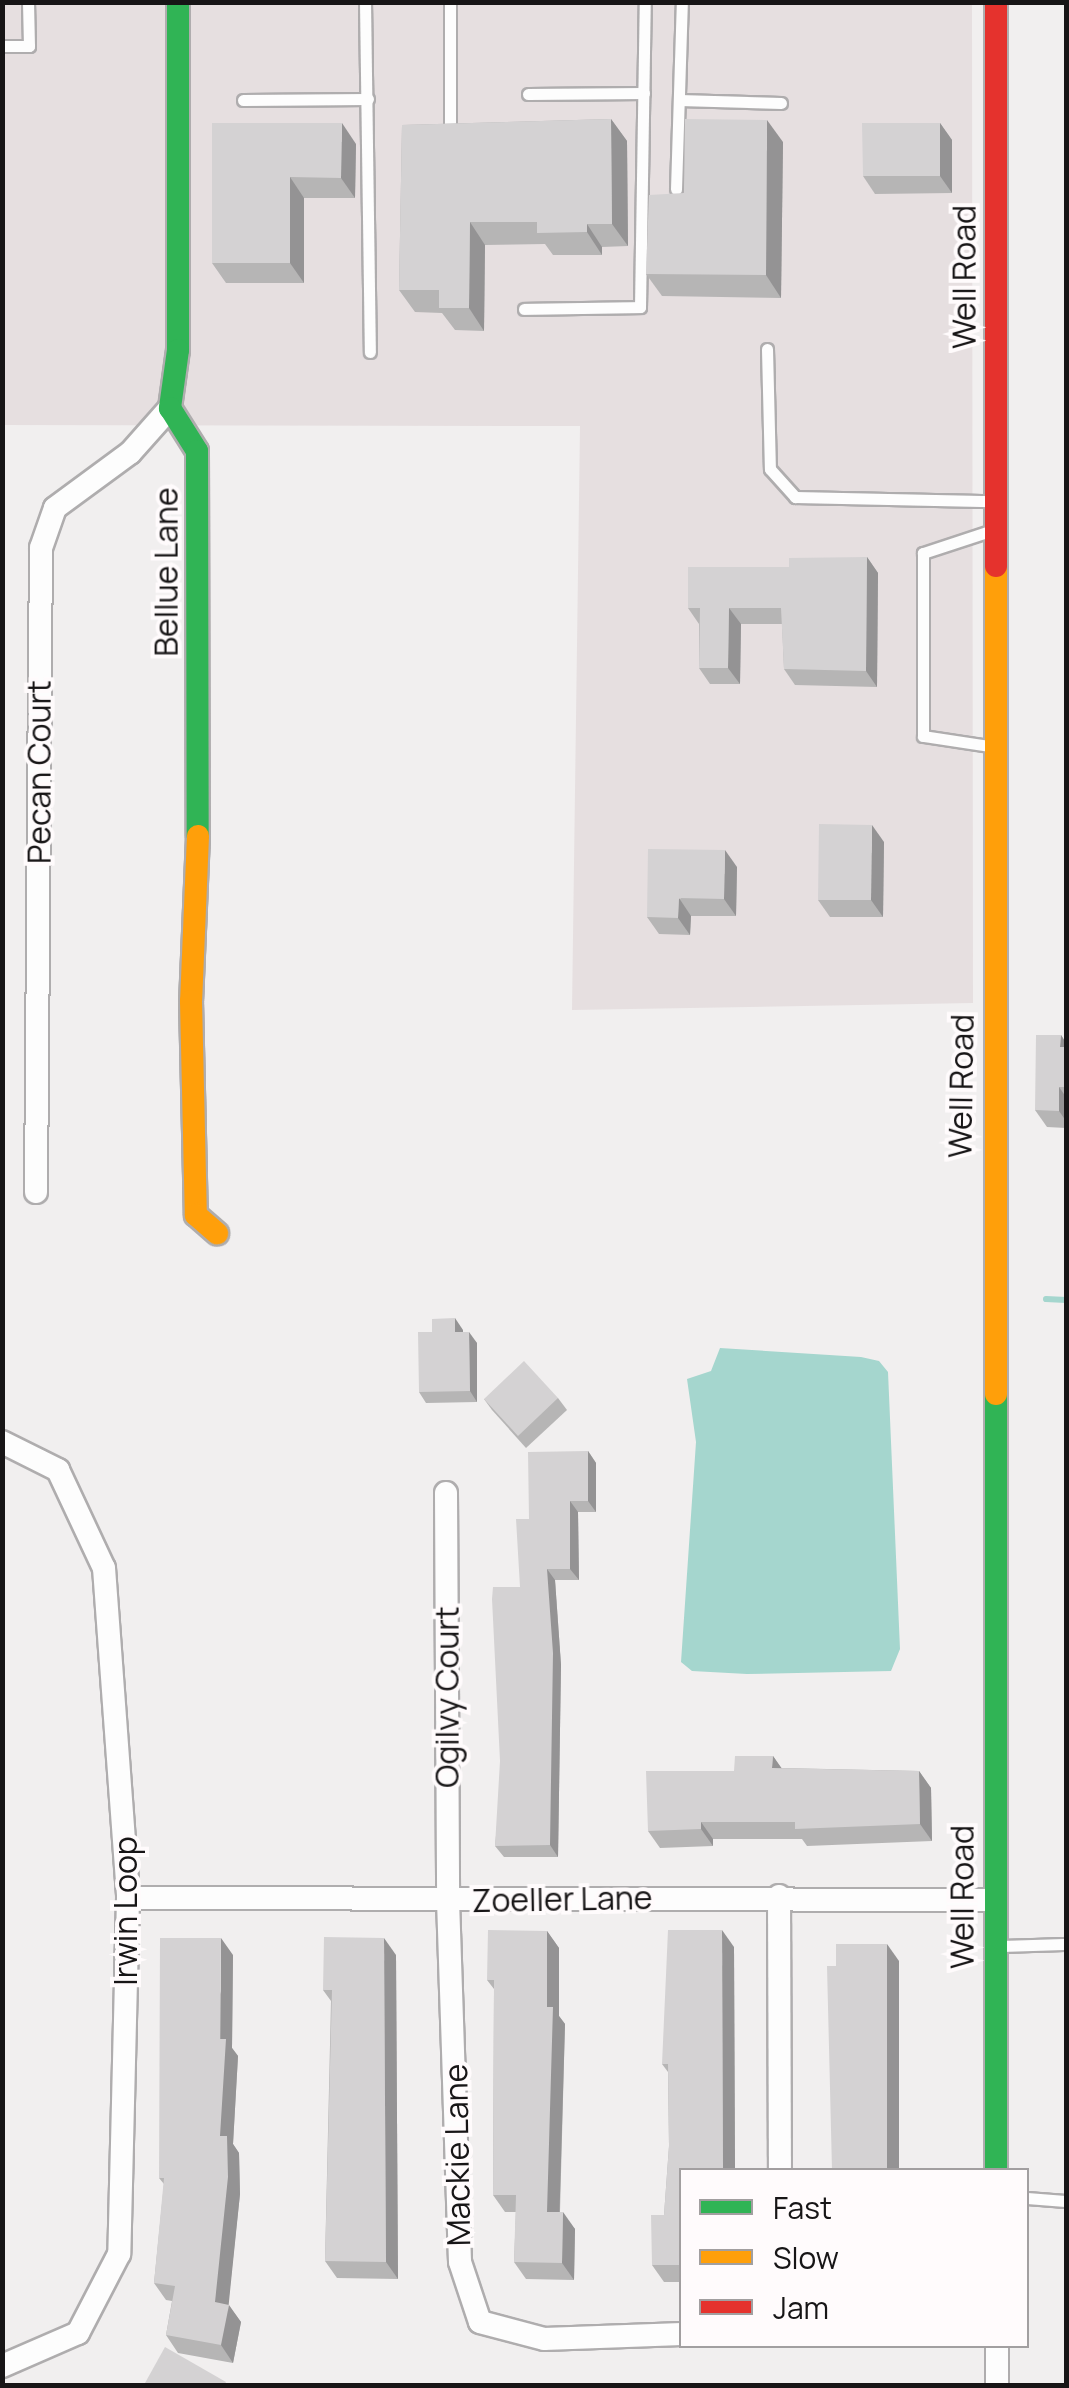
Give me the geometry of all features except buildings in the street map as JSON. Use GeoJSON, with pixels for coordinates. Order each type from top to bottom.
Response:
{"type":"FeatureCollection","features":[{"type":"Feature","properties":{"kind":"street"},"geometry":{"type":"LineString","coordinates":[[170,408],[178,350],[178,2]]}},
{"type":"Feature","properties":{"kind":"street","name":"Well Road"},"geometry":{"type":"LineString","coordinates":[[996,2],[996,2168]]}},
{"type":"Feature","properties":{"kind":"street","name":"Bellue Lane"},"geometry":{"type":"LineString","coordinates":[[170,408],[197,451],[196,1215],[217,1232]]}},
{"type":"Feature","properties":{"kind":"street","name":"Pecan Court"},"geometry":{"type":"LineString","coordinates":[[36,1192],[41,548],[55,508],[130,453],[170,408]]}},
{"type":"Feature","properties":{"kind":"street","name":"Irwin Loop"},"geometry":{"type":"LineString","coordinates":[[2,1442],[58,1470],[104,1568],[128,1898],[119,2254],[78,2334],[2,2366]]}},
{"type":"Feature","properties":{"kind":"street","name":"Ogilvy Court"},"geometry":{"type":"LineString","coordinates":[[446,1492],[448,1900]]}},
{"type":"Feature","properties":{"kind":"street"},"geometry":{"type":"LineString","coordinates":[[779,1896],[780,2168]]}},
{"type":"Feature","properties":{"kind":"street","name":"Zoeller Lane"},"geometry":{"type":"LineString","coordinates":[[128,1898],[779,1896],[995,1900]]}},
{"type":"Feature","properties":{"kind":"street","name":"Mackie Lane"},"geometry":{"type":"LineString","coordinates":[[448,1900],[460,2262],[480,2322],[544,2338],[679,2334]]}},
{"type":"Feature","properties":{"kind":"street"},"geometry":{"type":"LineString","coordinates":[[997,2348],[997,2386]]}},
{"type":"Feature","properties":{"kind":"lane"},"geometry":{"type":"LineString","coordinates":[[2,46],[28,46],[28,2]]}},
{"type":"Feature","properties":{"kind":"lane"},"geometry":{"type":"LineString","coordinates":[[365,2],[370,352]]}},
{"type":"Feature","properties":{"kind":"lane"},"geometry":{"type":"LineString","coordinates":[[450,2],[450,130]]}},
{"type":"Feature","properties":{"kind":"lane"},"geometry":{"type":"LineString","coordinates":[[524,309],[640,308],[645,2]]}},
{"type":"Feature","properties":{"kind":"lane"},"geometry":{"type":"LineString","coordinates":[[676,189],[682,2]]}},
{"type":"Feature","properties":{"kind":"lane"},"geometry":{"type":"LineString","coordinates":[[528,94],[644,93]]}},
{"type":"Feature","properties":{"kind":"lane"},"geometry":{"type":"LineString","coordinates":[[243,100],[368,99]]}},
{"type":"Feature","properties":{"kind":"lane"},"geometry":{"type":"LineString","coordinates":[[679,100],[781,102]]}},
{"type":"Feature","properties":{"kind":"lane"},"geometry":{"type":"LineString","coordinates":[[767,349],[770,469],[796,498],[997,501]]}},
{"type":"Feature","properties":{"kind":"lane"},"geometry":{"type":"LineString","coordinates":[[996,748],[923,736],[923,553],[977,530],[997,530]]}},
{"type":"Feature","properties":{"kind":"lane"},"geometry":{"type":"LineString","coordinates":[[995,1946],[1066,1944]]}},
{"type":"Feature","properties":{"kind":"lane"},"geometry":{"type":"LineString","coordinates":[[1029,2198],[1066,2201]]}},
{"type":"Feature","properties":{"kind":"shaded area"},"geometry":{"type":"Polygon","coordinates":[[[3,3],[972,3],[973,1003],[572,1010],[580,426],[3,425],[3,3]]]}},
{"type":"Feature","properties":{"kind":"shaded area"},"geometry":{"type":"Polygon","coordinates":[[[720,1348],[861,1357],[879,1361],[888,1372],[900,1649],[891,1671],[747,1674],[692,1671],[681,1662],[696,1442],[687,1379],[711,1371],[720,1348]]]}},
{"type":"Feature","properties":{"kind":"waterway"},"geometry":{"type":"LineString","coordinates":[[1046,1299],[1066,1300]]}},
{"type":"Feature","properties":{"kind":"traffic: fast"},"geometry":{"type":"LineString","coordinates":[[178,2],[178,350],[170,408],[197,451],[198,836]]}},
{"type":"Feature","properties":{"kind":"traffic: fast"},"geometry":{"type":"LineString","coordinates":[[996,1394],[996,2168]]}},
{"type":"Feature","properties":{"kind":"traffic: slow"},"geometry":{"type":"LineString","coordinates":[[996,566],[996,1394]]}},
{"type":"Feature","properties":{"kind":"traffic: slow"},"geometry":{"type":"LineString","coordinates":[[198,836],[191,1001],[196,1215],[217,1233]]}},
{"type":"Feature","properties":{"kind":"traffic: jam"},"geometry":{"type":"LineString","coordinates":[[996,2],[996,566]]}}]}
